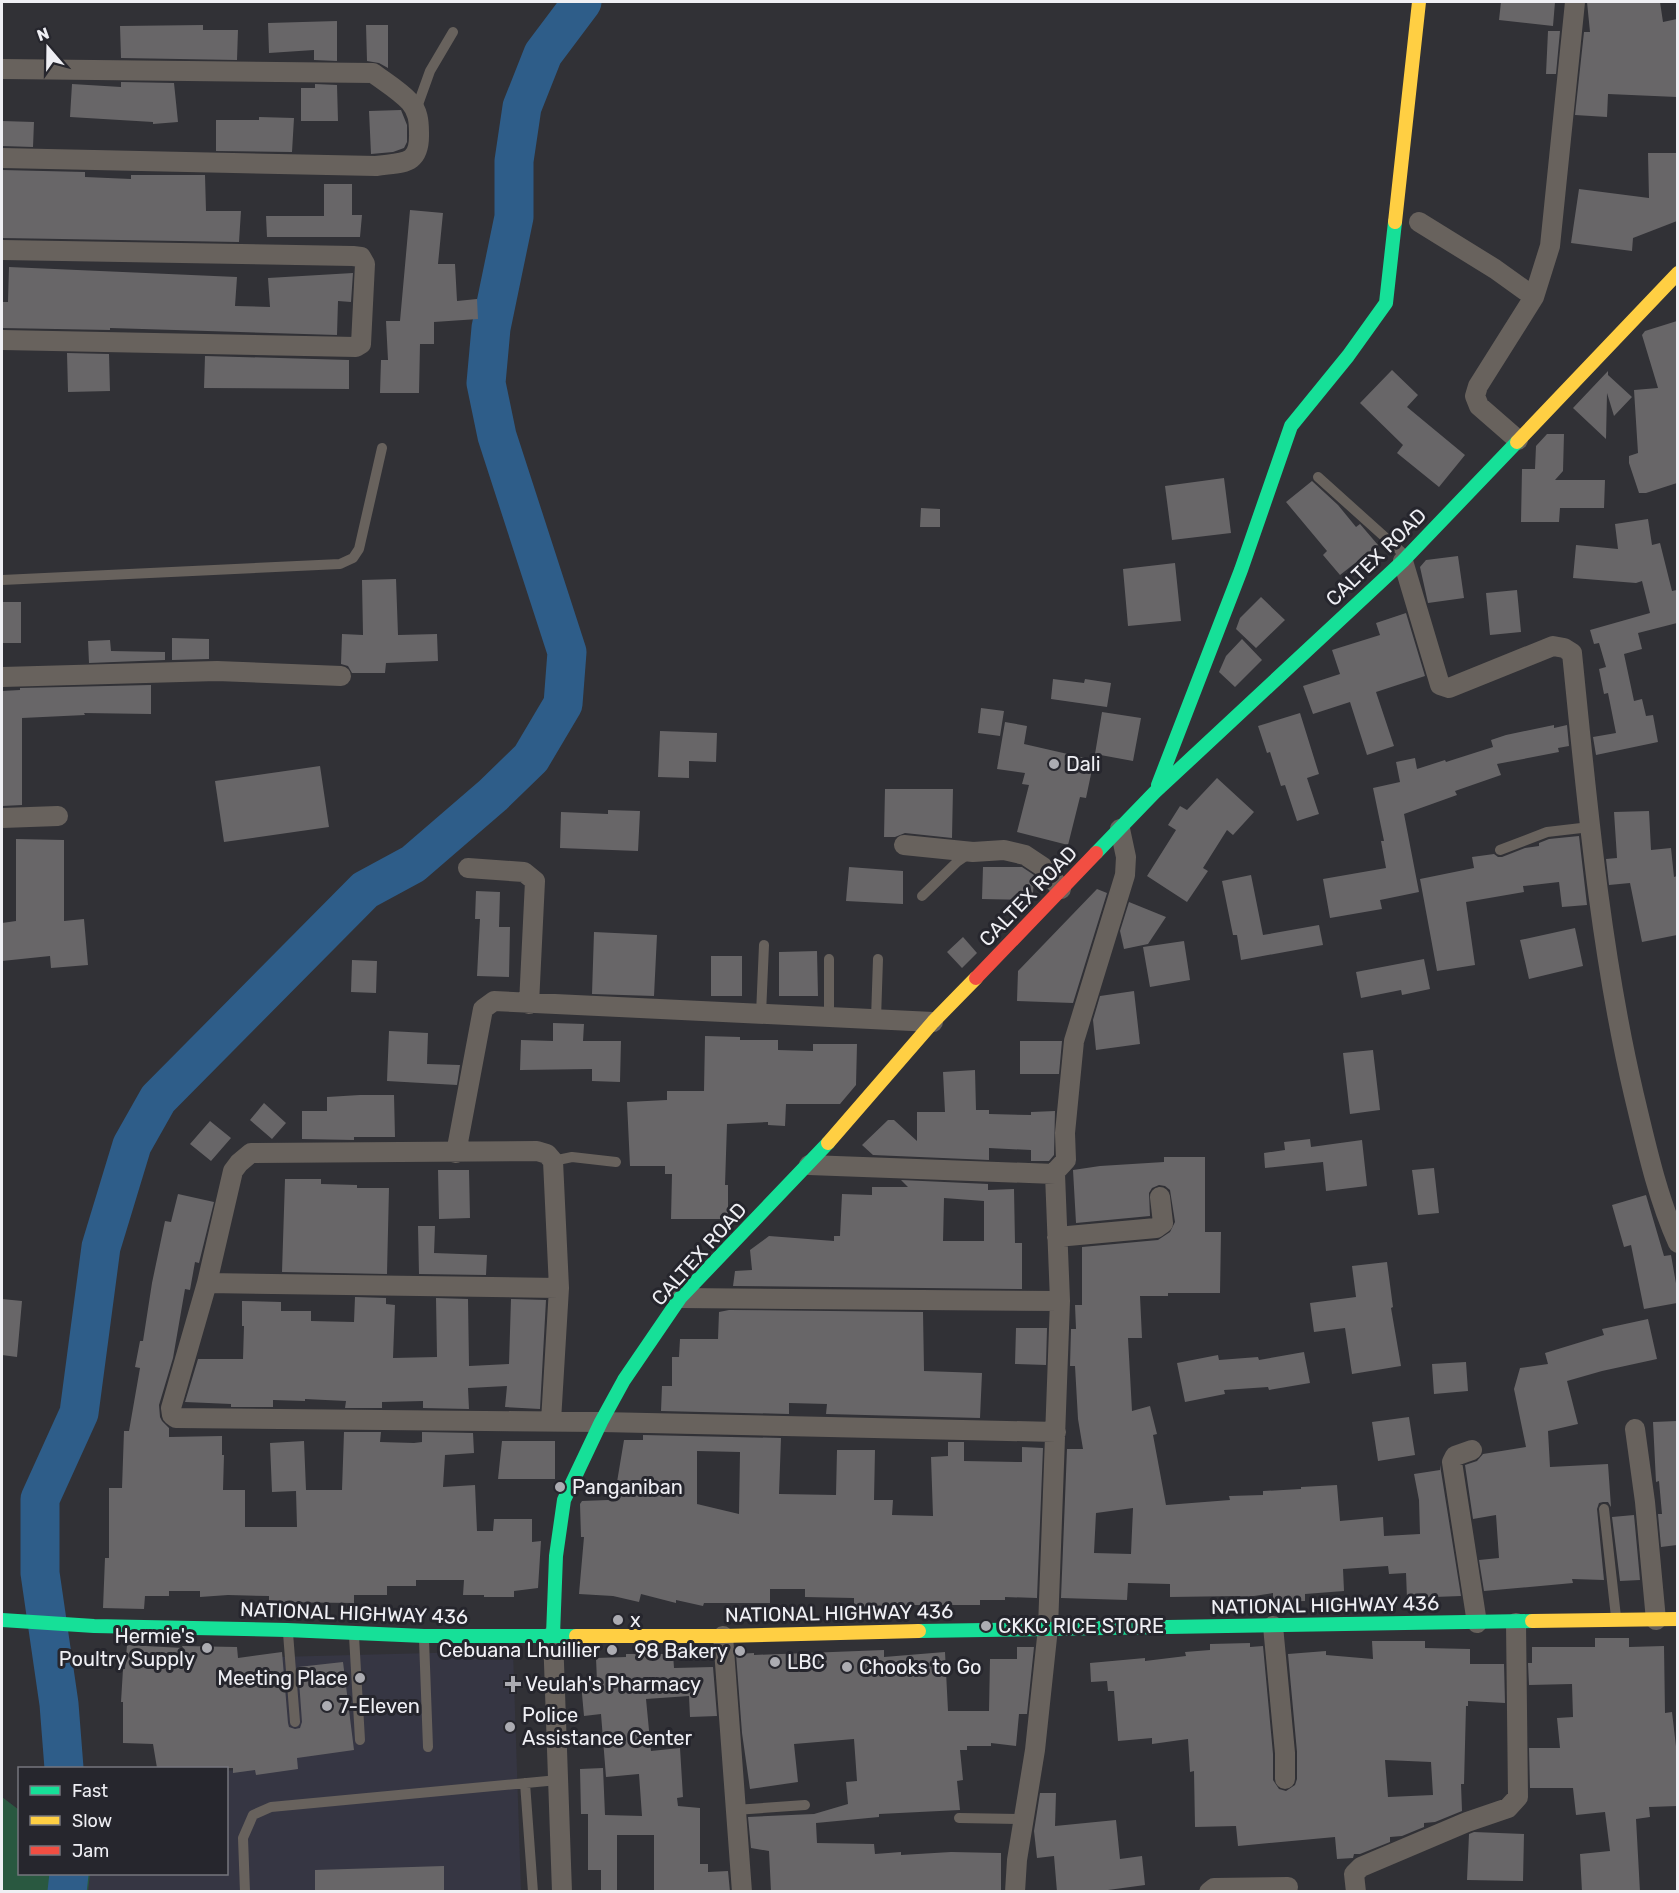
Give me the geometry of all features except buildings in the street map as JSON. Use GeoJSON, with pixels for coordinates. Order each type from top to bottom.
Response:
{"type":"FeatureCollection","features":[{"type":"Feature","properties":{"kind":"street"},"geometry":{"type":"LineString","coordinates":[[1155,792],[1241,570],[1291,426],[1348,356],[1386,303],[1419,2]]}},
{"type":"Feature","properties":{"kind":"street"},"geometry":{"type":"LineString","coordinates":[[1518,440],[1479,406],[1475,396],[1478,386],[1534,297],[1550,246],[1575,2]]}},
{"type":"Feature","properties":{"kind":"street"},"geometry":{"type":"LineString","coordinates":[[2,69],[373,73],[410,102],[416,111],[419,121],[420,149],[414,157],[401,162],[376,166],[2,158]]}},
{"type":"Feature","properties":{"kind":"street"},"geometry":{"type":"LineString","coordinates":[[1419,222],[1495,269],[1534,297]]}},
{"type":"Feature","properties":{"kind":"street"},"geometry":{"type":"LineString","coordinates":[[2,250],[353,256],[361,257],[365,264],[361,344],[356,347],[2,340]]}},
{"type":"Feature","properties":{"kind":"street","name":"CALTEX ROAD"},"geometry":{"type":"LineString","coordinates":[[553,1635],[556,1556],[564,1500],[624,1380],[680,1298],[809,1165],[933,1022],[1155,792],[1405,559],[1677,273]]}},
{"type":"Feature","properties":{"kind":"street"},"geometry":{"type":"LineString","coordinates":[[1405,559],[1440,685],[1449,688],[1553,646],[1564,648],[1572,653],[1590,827],[1620,1036],[1651,1168],[1677,1243]]}},
{"type":"Feature","properties":{"kind":"street"},"geometry":{"type":"LineString","coordinates":[[2,677],[218,671],[341,676]]}},
{"type":"Feature","properties":{"kind":"street"},"geometry":{"type":"LineString","coordinates":[[2,818],[58,816]]}},
{"type":"Feature","properties":{"kind":"street"},"geometry":{"type":"LineString","coordinates":[[809,1165],[1053,1174],[1066,1161],[1065,1133],[1074,1041],[1125,875],[1126,857],[1120,829]]}},
{"type":"Feature","properties":{"kind":"street"},"geometry":{"type":"LineString","coordinates":[[904,845],[973,852],[1004,850],[1025,855],[1043,867],[1061,889]]}},
{"type":"Feature","properties":{"kind":"street"},"geometry":{"type":"LineString","coordinates":[[468,868],[524,872],[535,881],[529,1004]]}},
{"type":"Feature","properties":{"kind":"street"},"geometry":{"type":"LineString","coordinates":[[456,1153],[483,1009],[494,1001],[933,1022]]}},
{"type":"Feature","properties":{"kind":"street"},"geometry":{"type":"LineString","coordinates":[[550,1421],[559,1288],[553,1161],[547,1154],[537,1150],[456,1153],[251,1154],[238,1162],[233,1171],[207,1283],[171,1408],[172,1415],[176,1418],[550,1421],[1056,1432]]}},
{"type":"Feature","properties":{"kind":"street"},"geometry":{"type":"LineString","coordinates":[[1015,1892],[1017,1860],[1035,1750],[1048,1628],[1060,1301],[1055,1174],[1053,1174]]}},
{"type":"Feature","properties":{"kind":"street"},"geometry":{"type":"LineString","coordinates":[[1057,1237],[1156,1228],[1163,1223],[1160,1197]]}},
{"type":"Feature","properties":{"kind":"street"},"geometry":{"type":"LineString","coordinates":[[207,1283],[559,1288]]}},
{"type":"Feature","properties":{"kind":"street"},"geometry":{"type":"LineString","coordinates":[[680,1298],[1060,1301]]}},
{"type":"Feature","properties":{"kind":"street"},"geometry":{"type":"LineString","coordinates":[[1635,1429],[1645,1502],[1656,1620]]}},
{"type":"Feature","properties":{"kind":"street"},"geometry":{"type":"LineString","coordinates":[[1472,1450],[1455,1456],[1452,1462],[1477,1623]]}},
{"type":"Feature","properties":{"kind":"street","name":"NATIONAL HIGHWAY 436"},"geometry":{"type":"LineString","coordinates":[[2,1620],[94,1626],[287,1630],[424,1636],[723,1636],[1048,1628],[1677,1620]]}},
{"type":"Feature","properties":{"kind":"street"},"geometry":{"type":"LineString","coordinates":[[1356,1892],[1354,1874],[1361,1867],[1467,1822],[1508,1808],[1518,1797],[1516,1623]]}},
{"type":"Feature","properties":{"kind":"street"},"geometry":{"type":"LineString","coordinates":[[1273,1626],[1284,1743],[1285,1779]]}},
{"type":"Feature","properties":{"kind":"street"},"geometry":{"type":"LineString","coordinates":[[553,1635],[562,1892]]}},
{"type":"Feature","properties":{"kind":"street"},"geometry":{"type":"LineString","coordinates":[[723,1636],[742,1892]]}},
{"type":"Feature","properties":{"kind":"street"},"geometry":{"type":"LineString","coordinates":[[1209,1892],[1214,1888],[1288,1887]]}},
{"type":"Feature","properties":{"kind":"lane"},"geometry":{"type":"LineString","coordinates":[[416,111],[430,71],[453,32]]}},
{"type":"Feature","properties":{"kind":"lane"},"geometry":{"type":"LineString","coordinates":[[2,580],[340,564],[353,558],[359,549],[382,448]]}},
{"type":"Feature","properties":{"kind":"lane"},"geometry":{"type":"LineString","coordinates":[[1318,477],[1405,559]]}},
{"type":"Feature","properties":{"kind":"lane"},"geometry":{"type":"LineString","coordinates":[[1500,850],[1548,832],[1590,827]]}},
{"type":"Feature","properties":{"kind":"lane"},"geometry":{"type":"LineString","coordinates":[[922,896],[957,862],[973,852]]}},
{"type":"Feature","properties":{"kind":"lane"},"geometry":{"type":"LineString","coordinates":[[761,1014],[764,945]]}},
{"type":"Feature","properties":{"kind":"lane"},"geometry":{"type":"LineString","coordinates":[[829,1017],[830,959]]}},
{"type":"Feature","properties":{"kind":"lane"},"geometry":{"type":"LineString","coordinates":[[876,1019],[878,959]]}},
{"type":"Feature","properties":{"kind":"lane"},"geometry":{"type":"LineString","coordinates":[[553,1161],[572,1157],[616,1162]]}},
{"type":"Feature","properties":{"kind":"lane"},"geometry":{"type":"LineString","coordinates":[[1604,1509],[1616,1621]]}},
{"type":"Feature","properties":{"kind":"lane"},"geometry":{"type":"LineString","coordinates":[[287,1630],[295,1722]]}},
{"type":"Feature","properties":{"kind":"lane"},"geometry":{"type":"LineString","coordinates":[[354,1633],[360,1740]]}},
{"type":"Feature","properties":{"kind":"lane"},"geometry":{"type":"LineString","coordinates":[[424,1636],[428,1747]]}},
{"type":"Feature","properties":{"kind":"lane"},"geometry":{"type":"LineString","coordinates":[[244,1892],[243,1838],[254,1815],[271,1807],[558,1780]]}},
{"type":"Feature","properties":{"kind":"lane"},"geometry":{"type":"LineString","coordinates":[[525,1783],[533,1892]]}},
{"type":"Feature","properties":{"kind":"lane"},"geometry":{"type":"LineString","coordinates":[[735,1810],[806,1805]]}},
{"type":"Feature","properties":{"kind":"lane"},"geometry":{"type":"LineString","coordinates":[[959,1818],[1023,1819]]}},
{"type":"Feature","properties":{"kind":"shaded area"},"geometry":{"type":"Polygon","coordinates":[[[513,1651],[521,1891],[2,1891],[2,1797],[18,1809],[18,1875],[228,1875],[228,1771],[295,1763],[276,1657],[513,1651]]]}},
{"type":"Feature","properties":{"kind":"green space"},"geometry":{"type":"Polygon","coordinates":[[[2,1797],[18,1809],[18,1875],[90,1875],[88,1891],[2,1891],[2,1797]]]}},
{"type":"Feature","properties":{"kind":"waterway"},"geometry":{"type":"LineString","coordinates":[[64,1767],[59,1704],[40,1573],[40,1499],[79,1413],[101,1247],[132,1145],[158,1099],[365,890],[413,864],[493,795],[531,758],[563,704],[567,652],[497,436],[486,383],[491,328],[514,217],[514,161],[522,107],[543,54],[582,2]]}},
{"type":"Feature","properties":{"kind":"waterway"},"geometry":{"type":"LineString","coordinates":[[67,1892],[69,1875]]}},
{"type":"Feature","properties":{"kind":"traffic: fast"},"geometry":{"type":"LineString","coordinates":[[1158,785],[1241,570],[1291,426],[1348,356],[1386,303],[1395,222]]}},
{"type":"Feature","properties":{"kind":"traffic: fast"},"geometry":{"type":"LineString","coordinates":[[1096,853],[1155,792],[1403,561],[1517,442]]}},
{"type":"Feature","properties":{"kind":"traffic: fast"},"geometry":{"type":"LineString","coordinates":[[553,1635],[556,1556],[564,1500],[624,1380],[680,1298],[828,1143]]}},
{"type":"Feature","properties":{"kind":"traffic: fast"},"geometry":{"type":"LineString","coordinates":[[2,1620],[94,1626],[287,1630],[424,1636],[576,1636]]}},
{"type":"Feature","properties":{"kind":"traffic: fast"},"geometry":{"type":"LineString","coordinates":[[919,1631],[1532,1621]]}},
{"type":"Feature","properties":{"kind":"traffic: slow"},"geometry":{"type":"LineString","coordinates":[[1395,222],[1419,2]]}},
{"type":"Feature","properties":{"kind":"traffic: slow"},"geometry":{"type":"LineString","coordinates":[[1517,442],[1678,273]]}},
{"type":"Feature","properties":{"kind":"traffic: slow"},"geometry":{"type":"LineString","coordinates":[[828,1143],[933,1022],[976,978]]}},
{"type":"Feature","properties":{"kind":"traffic: slow"},"geometry":{"type":"LineString","coordinates":[[1532,1621],[1678,1619]]}},
{"type":"Feature","properties":{"kind":"traffic: slow"},"geometry":{"type":"LineString","coordinates":[[576,1636],[723,1636],[919,1631]]}},
{"type":"Feature","properties":{"kind":"traffic: jam"},"geometry":{"type":"LineString","coordinates":[[976,978],[1096,853]]}},
{"type":"Feature","properties":{"kind":"place","name":"Dali"},"geometry":{"type":"Point","coordinates":[1054,764]}},
{"type":"Feature","properties":{"kind":"place","name":"Panganiban"},"geometry":{"type":"Point","coordinates":[560,1487]}},
{"type":"Feature","properties":{"kind":"place","name":"x"},"geometry":{"type":"Point","coordinates":[618,1620]}},
{"type":"Feature","properties":{"kind":"place","name":"CKKC RICE STORE"},"geometry":{"type":"Point","coordinates":[986,1626]}},
{"type":"Feature","properties":{"kind":"place","name":"Hermie's Poultry Supply"},"geometry":{"type":"Point","coordinates":[207,1648]}},
{"type":"Feature","properties":{"kind":"place","name":"Cebuana Lhuillier"},"geometry":{"type":"Point","coordinates":[612,1650]}},
{"type":"Feature","properties":{"kind":"place","name":"98 Bakery"},"geometry":{"type":"Point","coordinates":[740,1651]}},
{"type":"Feature","properties":{"kind":"place","name":"LBC"},"geometry":{"type":"Point","coordinates":[775,1662]}},
{"type":"Feature","properties":{"kind":"place","name":"Chooks to Go"},"geometry":{"type":"Point","coordinates":[847,1667]}},
{"type":"Feature","properties":{"kind":"place","name":"Meeting Place"},"geometry":{"type":"Point","coordinates":[360,1678]}},
{"type":"Feature","properties":{"kind":"place","name":"Veulah's Pharmacy"},"geometry":{"type":"Point","coordinates":[513,1684]}},
{"type":"Feature","properties":{"kind":"place","name":"7-Eleven"},"geometry":{"type":"Point","coordinates":[327,1706]}},
{"type":"Feature","properties":{"kind":"place","name":"Police Assistance Center"},"geometry":{"type":"Point","coordinates":[510,1727]}}]}
